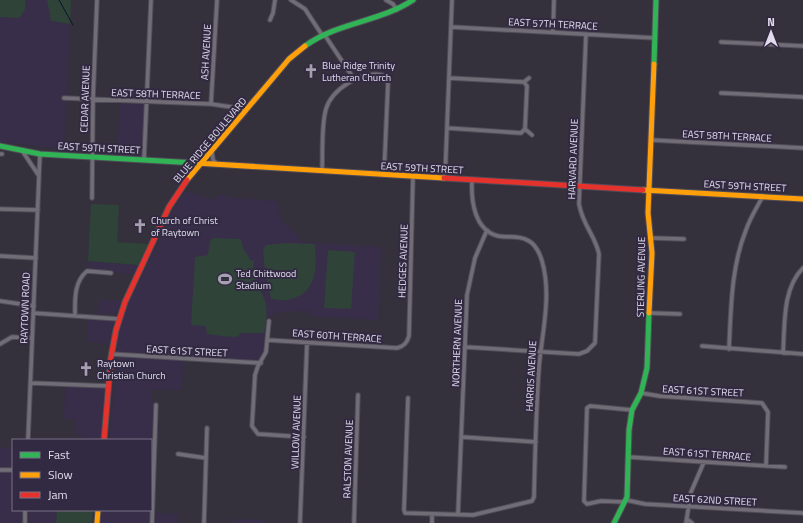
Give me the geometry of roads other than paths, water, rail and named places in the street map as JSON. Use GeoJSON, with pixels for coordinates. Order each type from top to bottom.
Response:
{"type":"FeatureCollection","features":[{"type":"Feature","properties":{"kind":"street","name":"CEDAR AVENUE"},"geometry":{"type":"LineString","coordinates":[[92,198],[93,99],[97,0]]}},
{"type":"Feature","properties":{"kind":"street"},"geometry":{"type":"LineString","coordinates":[[144,160],[148,102],[151,0]]}},
{"type":"Feature","properties":{"kind":"street","name":"ASH AVENUE"},"geometry":{"type":"LineString","coordinates":[[211,104],[217,0]]}},
{"type":"Feature","properties":{"kind":"street"},"geometry":{"type":"LineString","coordinates":[[270,20],[273,14],[275,0]]}},
{"type":"Feature","properties":{"kind":"street"},"geometry":{"type":"LineString","coordinates":[[291,0],[308,12],[354,79]]}},
{"type":"Feature","properties":{"kind":"street"},"geometry":{"type":"LineString","coordinates":[[386,0],[393,4],[397,10]]}},
{"type":"Feature","properties":{"kind":"street","name":"BLUE RIDGE BOULEVARD"},"geometry":{"type":"LineString","coordinates":[[104,439],[112,354],[119,318],[169,207],[190,177],[289,59],[304,46],[323,34],[397,10],[413,0]]}},
{"type":"Feature","properties":{"kind":"street"},"geometry":{"type":"LineString","coordinates":[[445,178],[452,0]]}},
{"type":"Feature","properties":{"kind":"street"},"geometry":{"type":"LineString","coordinates":[[553,32],[554,0]]}},
{"type":"Feature","properties":{"kind":"street","name":"STERLING AVENUE"},"geometry":{"type":"LineString","coordinates":[[614,523],[626,501],[632,410],[641,393],[647,368],[650,313],[651,238],[648,213],[656,0]]}},
{"type":"Feature","properties":{"kind":"street","name":"EAST 57TH TERRACE"},"geometry":{"type":"LineString","coordinates":[[451,27],[655,38]]}},
{"type":"Feature","properties":{"kind":"street","name":"HARVARD AVENUE"},"geometry":{"type":"LineString","coordinates":[[541,351],[579,354],[589,350],[597,338],[599,254],[596,242],[581,216],[579,204],[586,34]]}},
{"type":"Feature","properties":{"kind":"street"},"geometry":{"type":"LineString","coordinates":[[721,42],[803,46]]}},
{"type":"Feature","properties":{"kind":"street"},"geometry":{"type":"LineString","coordinates":[[322,171],[326,108],[336,94],[354,79],[365,74],[374,73],[382,75],[387,80],[384,175]]}},
{"type":"Feature","properties":{"kind":"street"},"geometry":{"type":"LineString","coordinates":[[449,78],[524,82],[529,78]]}},
{"type":"Feature","properties":{"kind":"street"},"geometry":{"type":"LineString","coordinates":[[447,128],[521,133],[525,129],[527,86],[524,82]]}},
{"type":"Feature","properties":{"kind":"street"},"geometry":{"type":"LineString","coordinates":[[720,93],[803,97]]}},
{"type":"Feature","properties":{"kind":"street","name":"EAST 58TH TERRACE"},"geometry":{"type":"LineString","coordinates":[[64,98],[211,104],[238,108],[245,112]]}},
{"type":"Feature","properties":{"kind":"street"},"geometry":{"type":"LineString","coordinates":[[525,129],[532,135]]}},
{"type":"Feature","properties":{"kind":"street","name":"EAST 58TH TERRACE"},"geometry":{"type":"LineString","coordinates":[[651,140],[803,148]]}},
{"type":"Feature","properties":{"kind":"street"},"geometry":{"type":"LineString","coordinates":[[0,146],[23,152],[40,154]]}},
{"type":"Feature","properties":{"kind":"street"},"geometry":{"type":"LineString","coordinates":[[212,151],[212,160],[218,165]]}},
{"type":"Feature","properties":{"kind":"street"},"geometry":{"type":"LineString","coordinates":[[23,152],[39,176]]}},
{"type":"Feature","properties":{"kind":"street","name":"EAST 59TH STREET"},"geometry":{"type":"LineString","coordinates":[[40,154],[803,199]]}},
{"type":"Feature","properties":{"kind":"street","name":"RAYTOWN ROAD"},"geometry":{"type":"LineString","coordinates":[[28,439],[40,154]]}},
{"type":"Feature","properties":{"kind":"street"},"geometry":{"type":"LineString","coordinates":[[182,162],[189,166],[190,177]]}},
{"type":"Feature","properties":{"kind":"street","name":"HEDGES AVENUE"},"geometry":{"type":"LineString","coordinates":[[405,345],[409,336],[413,176]]}},
{"type":"Feature","properties":{"kind":"street"},"geometry":{"type":"LineString","coordinates":[[472,180],[474,207],[479,221],[487,230]]}},
{"type":"Feature","properties":{"kind":"street"},"geometry":{"type":"LineString","coordinates":[[729,349],[732,292],[737,258],[746,229],[763,196]]}},
{"type":"Feature","properties":{"kind":"street"},"geometry":{"type":"LineString","coordinates":[[0,209],[38,210]]}},
{"type":"Feature","properties":{"kind":"street","name":"HARRIS AVENUE"},"geometry":{"type":"LineString","coordinates":[[458,514],[485,513],[530,502],[534,497],[541,351],[546,296],[543,266],[538,251],[533,243],[527,240],[496,235],[487,230]]}},
{"type":"Feature","properties":{"kind":"street","name":"NORTHERN AVENUE"},"geometry":{"type":"LineString","coordinates":[[458,514],[469,278],[475,258],[487,230]]}},
{"type":"Feature","properties":{"kind":"street"},"geometry":{"type":"LineString","coordinates":[[651,238],[684,239]]}},
{"type":"Feature","properties":{"kind":"street"},"geometry":{"type":"LineString","coordinates":[[0,256],[36,258]]}},
{"type":"Feature","properties":{"kind":"street"},"geometry":{"type":"LineString","coordinates":[[783,353],[786,304],[798,274],[803,268]]}},
{"type":"Feature","properties":{"kind":"street"},"geometry":{"type":"LineString","coordinates":[[75,314],[77,289],[79,282],[85,273],[87,271],[111,273]]}},
{"type":"Feature","properties":{"kind":"street"},"geometry":{"type":"LineString","coordinates":[[0,301],[34,306]]}},
{"type":"Feature","properties":{"kind":"street"},"geometry":{"type":"LineString","coordinates":[[33,312],[119,318]]}},
{"type":"Feature","properties":{"kind":"street"},"geometry":{"type":"LineString","coordinates":[[650,313],[680,314]]}},
{"type":"Feature","properties":{"kind":"street"},"geometry":{"type":"LineString","coordinates":[[269,321],[266,352],[255,375],[252,423],[253,430],[258,434],[304,437]]}},
{"type":"Feature","properties":{"kind":"street"},"geometry":{"type":"LineString","coordinates":[[0,344],[12,337],[32,338]]}},
{"type":"Feature","properties":{"kind":"street","name":"EAST 60TH TERRACE"},"geometry":{"type":"LineString","coordinates":[[267,340],[397,348],[405,345]]}},
{"type":"Feature","properties":{"kind":"street","name":"WILLOW AVENUE"},"geometry":{"type":"LineString","coordinates":[[300,523],[307,343]]}},
{"type":"Feature","properties":{"kind":"street"},"geometry":{"type":"LineString","coordinates":[[702,346],[803,354]]}},
{"type":"Feature","properties":{"kind":"street"},"geometry":{"type":"LineString","coordinates":[[465,348],[541,351]]}},
{"type":"Feature","properties":{"kind":"street","name":"EAST 61ST STREET"},"geometry":{"type":"LineString","coordinates":[[112,354],[261,363]]}},
{"type":"Feature","properties":{"kind":"street"},"geometry":{"type":"LineString","coordinates":[[31,382],[109,386]]}},
{"type":"Feature","properties":{"kind":"street","name":"EAST 61ST STREET"},"geometry":{"type":"LineString","coordinates":[[641,393],[659,396],[758,402],[764,405],[768,412],[766,466]]}},
{"type":"Feature","properties":{"kind":"street","name":"RALSTON AVENUE"},"geometry":{"type":"LineString","coordinates":[[354,523],[358,395]]}},
{"type":"Feature","properties":{"kind":"street"},"geometry":{"type":"LineString","coordinates":[[408,398],[404,510],[405,512],[458,514]]}},
{"type":"Feature","properties":{"kind":"street"},"geometry":{"type":"LineString","coordinates":[[152,523],[152,482],[156,405]]}},
{"type":"Feature","properties":{"kind":"street","name":"EAST 62ND STREET"},"geometry":{"type":"LineString","coordinates":[[632,410],[587,407],[585,503],[601,501],[626,501],[645,504],[803,513]]}},
{"type":"Feature","properties":{"kind":"street"},"geometry":{"type":"LineString","coordinates":[[204,523],[207,428]]}},
{"type":"Feature","properties":{"kind":"street"},"geometry":{"type":"LineString","coordinates":[[462,437],[536,442]]}},
{"type":"Feature","properties":{"kind":"street"},"geometry":{"type":"LineString","coordinates":[[178,454],[206,458]]}},
{"type":"Feature","properties":{"kind":"street","name":"EAST 61ST TERRACE"},"geometry":{"type":"LineString","coordinates":[[628,457],[785,467]]}},
{"type":"Feature","properties":{"kind":"street"},"geometry":{"type":"LineString","coordinates":[[692,523],[686,521],[687,506],[691,492],[704,462]]}},
{"type":"Feature","properties":{"kind":"street"},"geometry":{"type":"LineString","coordinates":[[0,470],[12,470]]}},
{"type":"Feature","properties":{"kind":"street"},"geometry":{"type":"LineString","coordinates":[[25,511],[25,523]]}},
{"type":"Feature","properties":{"kind":"street"},"geometry":{"type":"LineString","coordinates":[[97,523],[98,511]]}},
{"type":"Feature","properties":{"kind":"street"},"geometry":{"type":"LineString","coordinates":[[432,514],[432,523]]}},
{"type":"Feature","properties":{"kind":"waterway"},"geometry":{"type":"LineString","coordinates":[[59,0],[73,25]]}},
{"type":"Feature","properties":{"kind":"place","name":"Blue Ridge Trinity Lutheran Church"},"geometry":{"type":"Point","coordinates":[311,71]}},
{"type":"Feature","properties":{"kind":"place","name":"Church of Christ of Raytown"},"geometry":{"type":"Point","coordinates":[140,226]}},
{"type":"Feature","properties":{"kind":"place","name":"Ted Chittwood Stadium"},"geometry":{"type":"Point","coordinates":[225,279]}},
{"type":"Feature","properties":{"kind":"place","name":"Raytown Christian Church"},"geometry":{"type":"Point","coordinates":[86,369]}}]}
